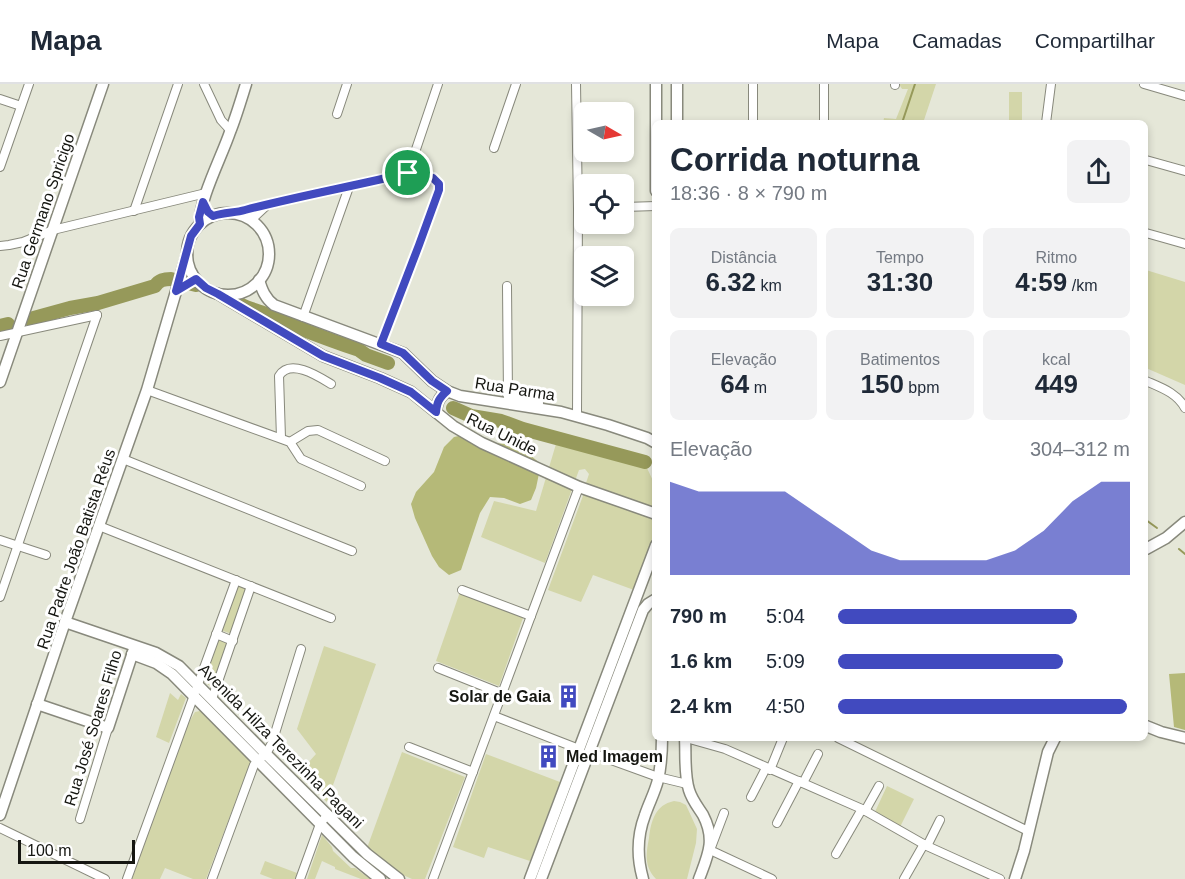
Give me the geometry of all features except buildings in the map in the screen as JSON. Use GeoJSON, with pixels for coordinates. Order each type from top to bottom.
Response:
{"type":"FeatureCollection","features":[{"type":"Feature","properties":{"kind":"main road","name":"Rua Germano Spricigo"},"geometry":{"type":"LineString","coordinates":[[0,382],[103,84]]}},
{"type":"Feature","properties":{"kind":"main road"},"geometry":{"type":"LineString","coordinates":[[200,224],[199,217],[205,198],[246,84]]}},
{"type":"Feature","properties":{"kind":"main road"},"geometry":{"type":"LineString","coordinates":[[655,120],[656,84]]}},
{"type":"Feature","properties":{"kind":"main road"},"geometry":{"type":"LineString","coordinates":[[677,84],[677,120]]}},
{"type":"Feature","properties":{"kind":"main road"},"geometry":{"type":"LineString","coordinates":[[205,198],[208,212],[213,216]]}},
{"type":"Feature","properties":{"kind":"main road"},"geometry":{"type":"LineString","coordinates":[[232,213],[251,220],[265,236],[268,249],[267,265],[254,285],[233,294],[218,294],[206,288],[196,279],[187,254],[191,236],[200,224],[213,216],[232,213]]}},
{"type":"Feature","properties":{"kind":"main road","name":"Rua Padre João Batista Réus"},"geometry":{"type":"LineString","coordinates":[[0,816],[65,622],[147,390],[187,254]]}},
{"type":"Feature","properties":{"kind":"main road"},"geometry":{"type":"LineString","coordinates":[[176,291],[196,279]]}},
{"type":"Feature","properties":{"kind":"main road","name":"Rua Parma"},"geometry":{"type":"LineString","coordinates":[[259,280],[263,293],[273,305],[403,353],[428,378],[447,391],[460,396],[508,399],[577,416],[652,441]]}},
{"type":"Feature","properties":{"kind":"main road","name":"Rua Unide"},"geometry":{"type":"LineString","coordinates":[[218,294],[323,356],[411,392],[453,426],[482,444],[579,487],[652,513]]}},
{"type":"Feature","properties":{"kind":"main road"},"geometry":{"type":"LineString","coordinates":[[411,392],[419,391],[428,378]]}},
{"type":"Feature","properties":{"kind":"main road"},"geometry":{"type":"LineString","coordinates":[[436,412],[440,397],[447,391]]}},
{"type":"Feature","properties":{"kind":"main road"},"geometry":{"type":"LineString","coordinates":[[1148,548],[1166,538],[1185,522]]}},
{"type":"Feature","properties":{"kind":"main road"},"geometry":{"type":"LineString","coordinates":[[541,879],[652,555]]}},
{"type":"Feature","properties":{"kind":"main road"},"geometry":{"type":"LineString","coordinates":[[643,579],[652,592]]}},
{"type":"Feature","properties":{"kind":"main road"},"geometry":{"type":"LineString","coordinates":[[531,879],[643,610],[652,601]]}},
{"type":"Feature","properties":{"kind":"main road","name":"Avenida Hilza Terezinha Pagani"},"geometry":{"type":"LineString","coordinates":[[65,622],[134,650],[156,653],[172,661],[190,676],[196,691],[262,757],[328,814],[367,854],[399,879]]}},
{"type":"Feature","properties":{"kind":"main road","name":"Rua José Soares Filho"},"geometry":{"type":"LineString","coordinates":[[108,728],[134,650]]}},
{"type":"Feature","properties":{"kind":"main road","name":"Avenida Hilza Terezinha Pagani"},"geometry":{"type":"LineString","coordinates":[[196,691],[212,699],[320,824],[353,857],[380,879]]}},
{"type":"Feature","properties":{"kind":"main road"},"geometry":{"type":"LineString","coordinates":[[37,704],[108,728]]}},
{"type":"Feature","properties":{"kind":"main road"},"geometry":{"type":"LineString","coordinates":[[1148,727],[1185,738]]}},
{"type":"Feature","properties":{"kind":"main road"},"geometry":{"type":"LineString","coordinates":[[643,879],[638,854],[639,834],[658,777],[662,741]]}},
{"type":"Feature","properties":{"kind":"main road"},"geometry":{"type":"LineString","coordinates":[[686,741],[687,784],[706,822],[710,837],[710,850],[699,879]]}},
{"type":"Feature","properties":{"kind":"main road"},"geometry":{"type":"LineString","coordinates":[[1015,879],[1048,752],[1054,741]]}},
{"type":"Feature","properties":{"kind":"main road"},"geometry":{"type":"LineString","coordinates":[[334,838],[342,829]]}},
{"type":"Feature","properties":{"kind":"street"},"geometry":{"type":"LineString","coordinates":[[0,167],[29,84]]}},
{"type":"Feature","properties":{"kind":"street"},"geometry":{"type":"LineString","coordinates":[[134,211],[178,84]]}},
{"type":"Feature","properties":{"kind":"street"},"geometry":{"type":"LineString","coordinates":[[204,84],[221,120],[231,131]]}},
{"type":"Feature","properties":{"kind":"street"},"geometry":{"type":"LineString","coordinates":[[337,114],[347,84]]}},
{"type":"Feature","properties":{"kind":"street"},"geometry":{"type":"LineString","coordinates":[[408,173],[438,84]]}},
{"type":"Feature","properties":{"kind":"street"},"geometry":{"type":"LineString","coordinates":[[494,148],[516,84]]}},
{"type":"Feature","properties":{"kind":"street"},"geometry":{"type":"LineString","coordinates":[[576,84],[580,174]]}},
{"type":"Feature","properties":{"kind":"street"},"geometry":{"type":"LineString","coordinates":[[753,84],[753,120]]}},
{"type":"Feature","properties":{"kind":"street"},"geometry":{"type":"LineString","coordinates":[[824,84],[824,120]]}},
{"type":"Feature","properties":{"kind":"street"},"geometry":{"type":"LineString","coordinates":[[1046,120],[1051,84]]}},
{"type":"Feature","properties":{"kind":"street"},"geometry":{"type":"LineString","coordinates":[[1144,84],[1185,96]]}},
{"type":"Feature","properties":{"kind":"street"},"geometry":{"type":"LineString","coordinates":[[0,99],[21,106]]}},
{"type":"Feature","properties":{"kind":"street"},"geometry":{"type":"LineString","coordinates":[[1148,161],[1185,171]]}},
{"type":"Feature","properties":{"kind":"street"},"geometry":{"type":"LineString","coordinates":[[232,213],[408,173],[433,178],[439,184],[439,190],[381,344]]}},
{"type":"Feature","properties":{"kind":"street"},"geometry":{"type":"LineString","coordinates":[[303,317],[349,187]]}},
{"type":"Feature","properties":{"kind":"street"},"geometry":{"type":"LineString","coordinates":[[0,246],[23,242],[52,230],[134,211],[205,198]]}},
{"type":"Feature","properties":{"kind":"street"},"geometry":{"type":"LineString","coordinates":[[251,220],[268,204]]}},
{"type":"Feature","properties":{"kind":"street"},"geometry":{"type":"LineString","coordinates":[[634,207],[652,206]]}},
{"type":"Feature","properties":{"kind":"street"},"geometry":{"type":"LineString","coordinates":[[577,416],[580,234]]}},
{"type":"Feature","properties":{"kind":"street"},"geometry":{"type":"LineString","coordinates":[[1148,234],[1185,244]]}},
{"type":"Feature","properties":{"kind":"street"},"geometry":{"type":"LineString","coordinates":[[507,286],[508,399]]}},
{"type":"Feature","properties":{"kind":"street"},"geometry":{"type":"LineString","coordinates":[[0,336],[97,315],[0,597]]}},
{"type":"Feature","properties":{"kind":"street"},"geometry":{"type":"LineString","coordinates":[[281,438],[279,376],[281,371],[285,369],[305,370],[331,384]]}},
{"type":"Feature","properties":{"kind":"street"},"geometry":{"type":"LineString","coordinates":[[1148,382],[1168,391],[1180,400],[1185,408]]}},
{"type":"Feature","properties":{"kind":"street"},"geometry":{"type":"LineString","coordinates":[[147,390],[290,442],[298,456],[304,461],[361,486]]}},
{"type":"Feature","properties":{"kind":"street"},"geometry":{"type":"LineString","coordinates":[[290,442],[308,431],[318,430],[385,461]]}},
{"type":"Feature","properties":{"kind":"street"},"geometry":{"type":"LineString","coordinates":[[123,459],[352,551]]}},
{"type":"Feature","properties":{"kind":"street"},"geometry":{"type":"LineString","coordinates":[[433,879],[579,487]]}},
{"type":"Feature","properties":{"kind":"street"},"geometry":{"type":"LineString","coordinates":[[99,526],[331,618]]}},
{"type":"Feature","properties":{"kind":"street"},"geometry":{"type":"LineString","coordinates":[[0,540],[46,555]]}},
{"type":"Feature","properties":{"kind":"street"},"geometry":{"type":"LineString","coordinates":[[127,879],[236,580]]}},
{"type":"Feature","properties":{"kind":"street"},"geometry":{"type":"LineString","coordinates":[[212,699],[251,586]]}},
{"type":"Feature","properties":{"kind":"street"},"geometry":{"type":"LineString","coordinates":[[462,590],[531,616]]}},
{"type":"Feature","properties":{"kind":"street"},"geometry":{"type":"LineString","coordinates":[[216,634],[233,640]]}},
{"type":"Feature","properties":{"kind":"street"},"geometry":{"type":"LineString","coordinates":[[212,879],[254,765],[272,743],[301,650]]}},
{"type":"Feature","properties":{"kind":"street"},"geometry":{"type":"LineString","coordinates":[[438,668],[503,694]]}},
{"type":"Feature","properties":{"kind":"street"},"geometry":{"type":"LineString","coordinates":[[494,716],[658,777],[687,784]]}},
{"type":"Feature","properties":{"kind":"street","name":"Rua José Soares Filho"},"geometry":{"type":"LineString","coordinates":[[80,819],[108,728]]}},
{"type":"Feature","properties":{"kind":"street"},"geometry":{"type":"LineString","coordinates":[[696,741],[721,748],[864,810],[925,845],[1000,879]]}},
{"type":"Feature","properties":{"kind":"street"},"geometry":{"type":"LineString","coordinates":[[751,797],[782,741]]}},
{"type":"Feature","properties":{"kind":"street"},"geometry":{"type":"LineString","coordinates":[[844,741],[1028,831]]}},
{"type":"Feature","properties":{"kind":"street"},"geometry":{"type":"LineString","coordinates":[[409,747],[473,772]]}},
{"type":"Feature","properties":{"kind":"street"},"geometry":{"type":"LineString","coordinates":[[777,823],[818,754]]}},
{"type":"Feature","properties":{"kind":"street"},"geometry":{"type":"LineString","coordinates":[[836,854],[879,786]]}},
{"type":"Feature","properties":{"kind":"street"},"geometry":{"type":"LineString","coordinates":[[724,813],[710,850],[772,879]]}},
{"type":"Feature","properties":{"kind":"street"},"geometry":{"type":"LineString","coordinates":[[300,879],[320,824],[328,814]]}},
{"type":"Feature","properties":{"kind":"street"},"geometry":{"type":"LineString","coordinates":[[904,879],[939,820]]}},
{"type":"Feature","properties":{"kind":"street"},"geometry":{"type":"LineString","coordinates":[[0,828],[105,879]]}},
{"type":"Feature","properties":{"kind":"green space"},"geometry":{"type":"Polygon","coordinates":[[[899,84],[936,84],[924,120],[884,120],[884,118],[896,119],[908,89],[902,89],[899,84]]]}},
{"type":"Feature","properties":{"kind":"green space"},"geometry":{"type":"Polygon","coordinates":[[[1009,92],[1022,92],[1022,120],[1009,120],[1009,92]]]}},
{"type":"Feature","properties":{"kind":"green space"},"geometry":{"type":"Polygon","coordinates":[[[1148,271],[1185,282],[1185,385],[1148,369],[1148,271]]]}},
{"type":"Feature","properties":{"kind":"green space"},"geometry":{"type":"Polygon","coordinates":[[[468,434],[493,443],[520,447],[541,464],[531,500],[520,504],[504,498],[490,497],[480,513],[461,570],[449,575],[439,567],[432,556],[411,504],[416,492],[434,472],[444,447],[454,437],[468,434]]]}},
{"type":"Feature","properties":{"kind":"green space"},"geometry":{"type":"Polygon","coordinates":[[[556,444],[647,468],[652,479],[652,507],[586,483],[589,474],[585,469],[579,470],[545,563],[481,537],[494,501],[536,511],[556,444]]]}},
{"type":"Feature","properties":{"kind":"green space"},"geometry":{"type":"Polygon","coordinates":[[[584,493],[652,519],[652,539],[634,590],[593,575],[581,602],[548,590],[584,493]]]}},
{"type":"Feature","properties":{"kind":"green space"},"geometry":{"type":"Polygon","coordinates":[[[237,584],[248,588],[232,634],[220,630],[237,584]]]}},
{"type":"Feature","properties":{"kind":"green space"},"geometry":{"type":"Polygon","coordinates":[[[460,592],[523,618],[499,686],[436,661],[460,592]]]}},
{"type":"Feature","properties":{"kind":"green space"},"geometry":{"type":"Polygon","coordinates":[[[217,639],[229,643],[213,689],[203,680],[217,639]]]}},
{"type":"Feature","properties":{"kind":"green space"},"geometry":{"type":"Polygon","coordinates":[[[324,646],[376,664],[327,802],[297,775],[316,754],[297,729],[324,646]]]}},
{"type":"Feature","properties":{"kind":"green space"},"geometry":{"type":"Polygon","coordinates":[[[1185,673],[1185,730],[1174,727],[1169,674],[1185,673]]]}},
{"type":"Feature","properties":{"kind":"green space"},"geometry":{"type":"Polygon","coordinates":[[[170,693],[178,700],[181,694],[186,698],[169,743],[156,737],[170,693]]]}},
{"type":"Feature","properties":{"kind":"green space"},"geometry":{"type":"Polygon","coordinates":[[[195,712],[204,712],[251,761],[206,879],[193,879],[165,868],[160,879],[132,879],[188,724],[195,712]]]}},
{"type":"Feature","properties":{"kind":"green space"},"geometry":{"type":"Polygon","coordinates":[[[402,752],[465,777],[425,879],[412,879],[403,875],[367,848],[402,752]]]}},
{"type":"Feature","properties":{"kind":"green space"},"geometry":{"type":"Polygon","coordinates":[[[486,754],[560,782],[530,861],[488,847],[484,858],[453,847],[486,754]]]}},
{"type":"Feature","properties":{"kind":"green space"},"geometry":{"type":"Polygon","coordinates":[[[887,786],[914,799],[900,827],[874,814],[887,786]]]}},
{"type":"Feature","properties":{"kind":"green space"},"geometry":{"type":"Polygon","coordinates":[[[674,801],[686,805],[697,829],[696,843],[687,879],[656,879],[649,869],[647,860],[651,826],[658,810],[674,801]]]}},
{"type":"Feature","properties":{"kind":"green space"},"geometry":{"type":"Polygon","coordinates":[[[322,835],[333,851],[351,868],[355,868],[370,879],[361,879],[335,869],[322,861],[315,879],[307,879],[322,835]]]}},
{"type":"Feature","properties":{"kind":"green space"},"geometry":{"type":"Polygon","coordinates":[[[265,861],[297,873],[295,879],[273,879],[260,874],[265,861]]]}},
{"type":"Feature","properties":{"kind":"waterway"},"geometry":{"type":"LineString","coordinates":[[903,120],[915,84]]}},
{"type":"Feature","properties":{"kind":"waterway"},"geometry":{"type":"LineString","coordinates":[[30,319],[98,303],[155,286],[162,280],[171,279]]}},
{"type":"Feature","properties":{"kind":"waterway"},"geometry":{"type":"LineString","coordinates":[[192,284],[196,285]]}},
{"type":"Feature","properties":{"kind":"waterway"},"geometry":{"type":"LineString","coordinates":[[240,304],[388,363]]}},
{"type":"Feature","properties":{"kind":"waterway"},"geometry":{"type":"LineString","coordinates":[[0,326],[8,324]]}},
{"type":"Feature","properties":{"kind":"waterway"},"geometry":{"type":"LineString","coordinates":[[453,408],[471,416],[501,421],[645,462]]}},
{"type":"Feature","properties":{"kind":"waterway"},"geometry":{"type":"LineString","coordinates":[[1148,521],[1157,528]]}},
{"type":"Feature","properties":{"kind":"waterway"},"geometry":{"type":"LineString","coordinates":[[1179,549],[1185,554]]}},
{"type":"Feature","properties":{"kind":"place","name":"Solar de Gaia"},"geometry":{"type":"Point","coordinates":[569,696]}},
{"type":"Feature","properties":{"kind":"place","name":"Med Imagem"},"geometry":{"type":"Point","coordinates":[548,756]}},
{"type":"Feature","properties":{"kind":"route"},"geometry":{"type":"LineString","coordinates":[[408,173],[433,178],[439,184],[439,190],[381,344],[403,353],[425,375],[447,391],[440,397],[436,412],[411,392],[323,356],[206,288],[196,279],[176,291],[191,236],[200,224],[199,217],[203,202],[213,216],[408,173]]}}]}
